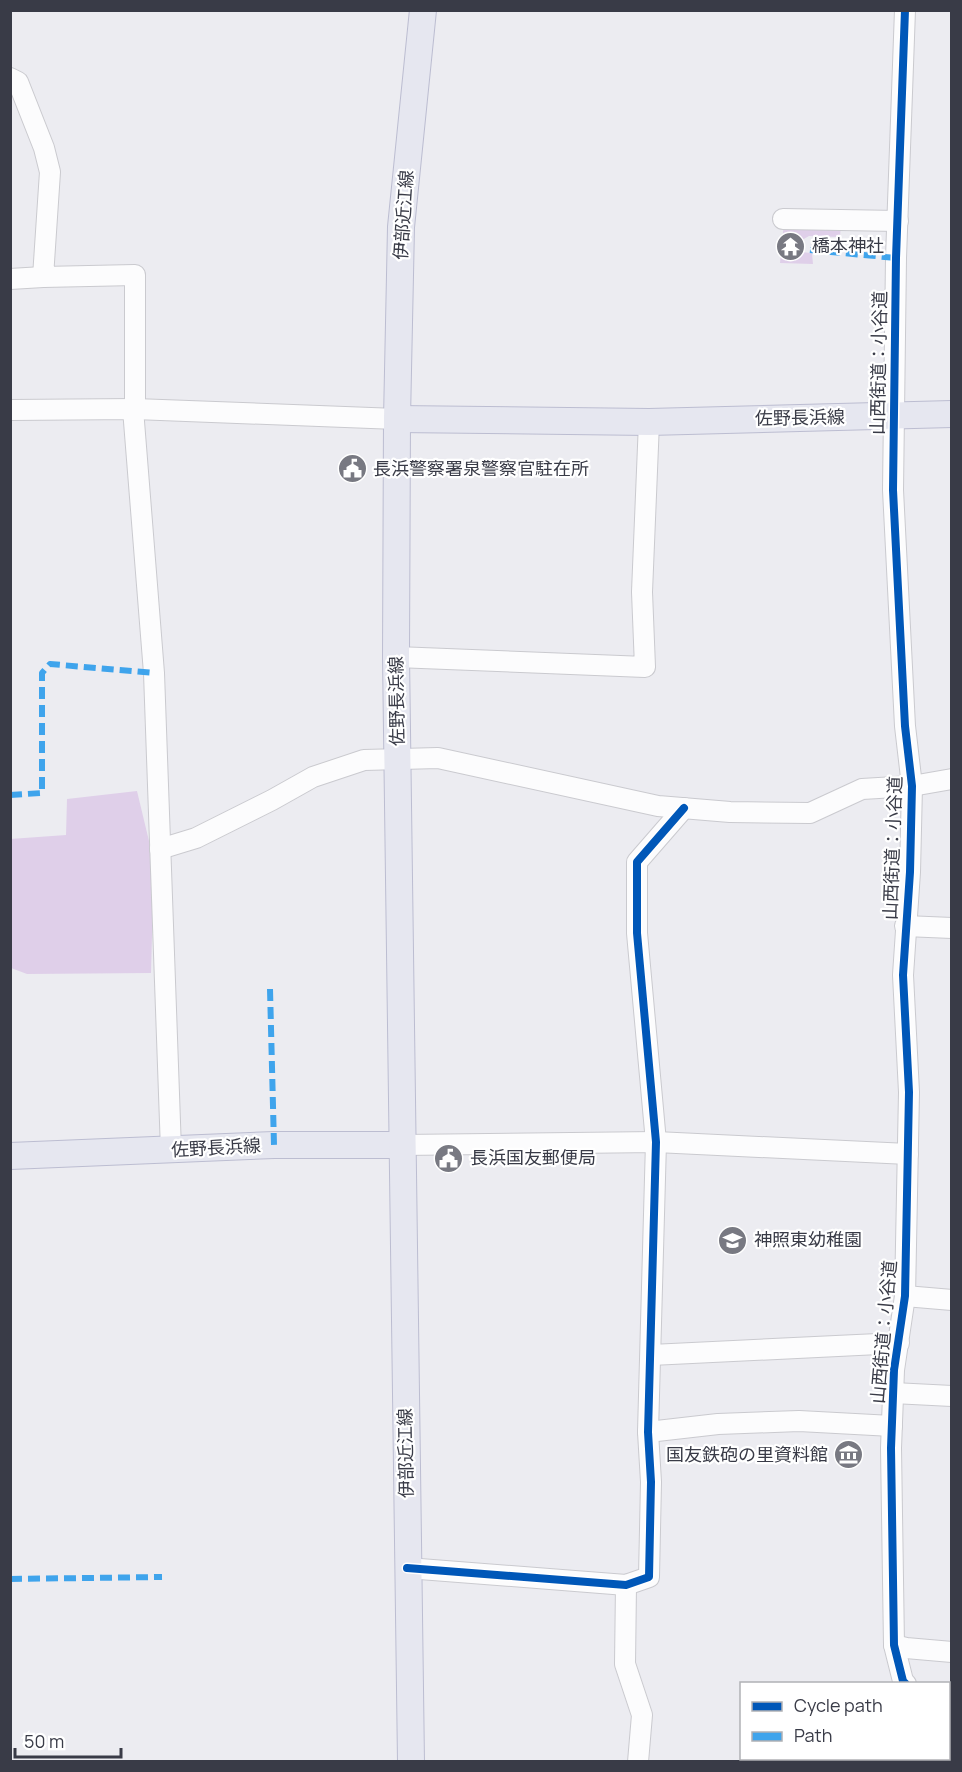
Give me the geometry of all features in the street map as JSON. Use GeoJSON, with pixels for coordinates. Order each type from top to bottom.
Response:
{"type":"FeatureCollection","features":[{"type":"Feature","properties":{"kind":"main road","name":"伊部近江線"},"geometry":{"type":"LineString","coordinates":[[398,419],[401,227],[423,10]]}},
{"type":"Feature","properties":{"kind":"main road","name":"佐野長浜線"},"geometry":{"type":"LineString","coordinates":[[10,1156],[274,1145],[402,1145],[396,657],[398,419],[649,422],[951,414]]}},
{"type":"Feature","properties":{"kind":"main road","name":"伊部近江線"},"geometry":{"type":"LineString","coordinates":[[402,1145],[411,1761]]}},
{"type":"Feature","properties":{"kind":"street","name":"山西街道：小谷道"},"geometry":{"type":"LineString","coordinates":[[904,1682],[894,1645],[892,1426],[898,1343],[905,1296],[909,1092],[903,975],[910,872],[912,786],[905,726],[893,490],[898,221],[906,10]]}},
{"type":"Feature","properties":{"kind":"street"},"geometry":{"type":"LineString","coordinates":[[10,78],[18,82],[44,148],[50,172],[42,276]]}},
{"type":"Feature","properties":{"kind":"street"},"geometry":{"type":"LineString","coordinates":[[783,219],[898,221]]}},
{"type":"Feature","properties":{"kind":"street"},"geometry":{"type":"LineString","coordinates":[[10,279],[135,274],[134,409],[154,673],[171,1150]]}},
{"type":"Feature","properties":{"kind":"street"},"geometry":{"type":"LineString","coordinates":[[10,410],[134,409],[398,419]]}},
{"type":"Feature","properties":{"kind":"street"},"geometry":{"type":"LineString","coordinates":[[396,657],[645,667],[642,592],[649,422]]}},
{"type":"Feature","properties":{"kind":"street"},"geometry":{"type":"LineString","coordinates":[[160,849],[196,838],[313,777],[364,760],[438,758],[658,806],[730,812],[810,813],[862,789],[912,786],[951,779]]}},
{"type":"Feature","properties":{"kind":"street"},"geometry":{"type":"LineString","coordinates":[[407,1568],[626,1585],[650,1577],[651,1482],[648,1431],[656,1142],[637,933],[637,862],[684,808]]}},
{"type":"Feature","properties":{"kind":"street"},"geometry":{"type":"LineString","coordinates":[[905,926],[951,928]]}},
{"type":"Feature","properties":{"kind":"street"},"geometry":{"type":"LineString","coordinates":[[402,1145],[656,1142],[908,1154]]}},
{"type":"Feature","properties":{"kind":"street"},"geometry":{"type":"LineString","coordinates":[[905,1296],[951,1300]]}},
{"type":"Feature","properties":{"kind":"street"},"geometry":{"type":"LineString","coordinates":[[651,1355],[898,1343]]}},
{"type":"Feature","properties":{"kind":"street"},"geometry":{"type":"LineString","coordinates":[[893,1393],[951,1396]]}},
{"type":"Feature","properties":{"kind":"street"},"geometry":{"type":"LineString","coordinates":[[648,1431],[718,1424],[799,1421],[892,1426]]}},
{"type":"Feature","properties":{"kind":"street"},"geometry":{"type":"LineString","coordinates":[[626,1585],[625,1664],[642,1715],[638,1761]]}},
{"type":"Feature","properties":{"kind":"street"},"geometry":{"type":"LineString","coordinates":[[894,1645],[951,1652]]}},
{"type":"Feature","properties":{"kind":"shaded area"},"geometry":{"type":"Polygon","coordinates":[[[784,222],[841,223],[840,237],[809,236],[802,240],[788,241],[787,251],[812,253],[813,264],[780,263],[784,222]]]}},
{"type":"Feature","properties":{"kind":"shaded area"},"geometry":{"type":"Polygon","coordinates":[[[137,791],[154,862],[151,973],[27,974],[11,968],[10,839],[66,835],[67,799],[137,791]]]}},
{"type":"Feature","properties":{"kind":"marked path"},"geometry":{"type":"LineString","coordinates":[[810,250],[896,258]]}},
{"type":"Feature","properties":{"kind":"marked path"},"geometry":{"type":"LineString","coordinates":[[10,795],[42,793],[42,673],[50,664],[154,673]]}},
{"type":"Feature","properties":{"kind":"marked path"},"geometry":{"type":"LineString","coordinates":[[270,989],[274,1145]]}},
{"type":"Feature","properties":{"kind":"marked path"},"geometry":{"type":"LineString","coordinates":[[10,1579],[162,1577]]}},
{"type":"Feature","properties":{"kind":"cycle path"},"geometry":{"type":"LineString","coordinates":[[904,1682],[894,1645],[891,1448],[894,1370],[905,1296],[909,1092],[903,975],[910,872],[912,786],[905,726],[893,490],[896,258],[905,10]]}},
{"type":"Feature","properties":{"kind":"cycle path"},"geometry":{"type":"LineString","coordinates":[[407,1568],[626,1585],[649,1577],[651,1482],[648,1432],[656,1142],[637,933],[637,862],[684,808]]}},
{"type":"Feature","properties":{"kind":"place","name":"橋本神社"},"geometry":{"type":"Point","coordinates":[791,246]}},
{"type":"Feature","properties":{"kind":"place","name":"長浜警察署泉警察官駐在所"},"geometry":{"type":"Point","coordinates":[352,469]}},
{"type":"Feature","properties":{"kind":"place","name":"長浜国友郵便局"},"geometry":{"type":"Point","coordinates":[449,1158]}},
{"type":"Feature","properties":{"kind":"place","name":"神照東幼稚園"},"geometry":{"type":"Point","coordinates":[733,1240]}},
{"type":"Feature","properties":{"kind":"place","name":"国友鉄砲の里資料館"},"geometry":{"type":"Point","coordinates":[849,1455]}}]}
